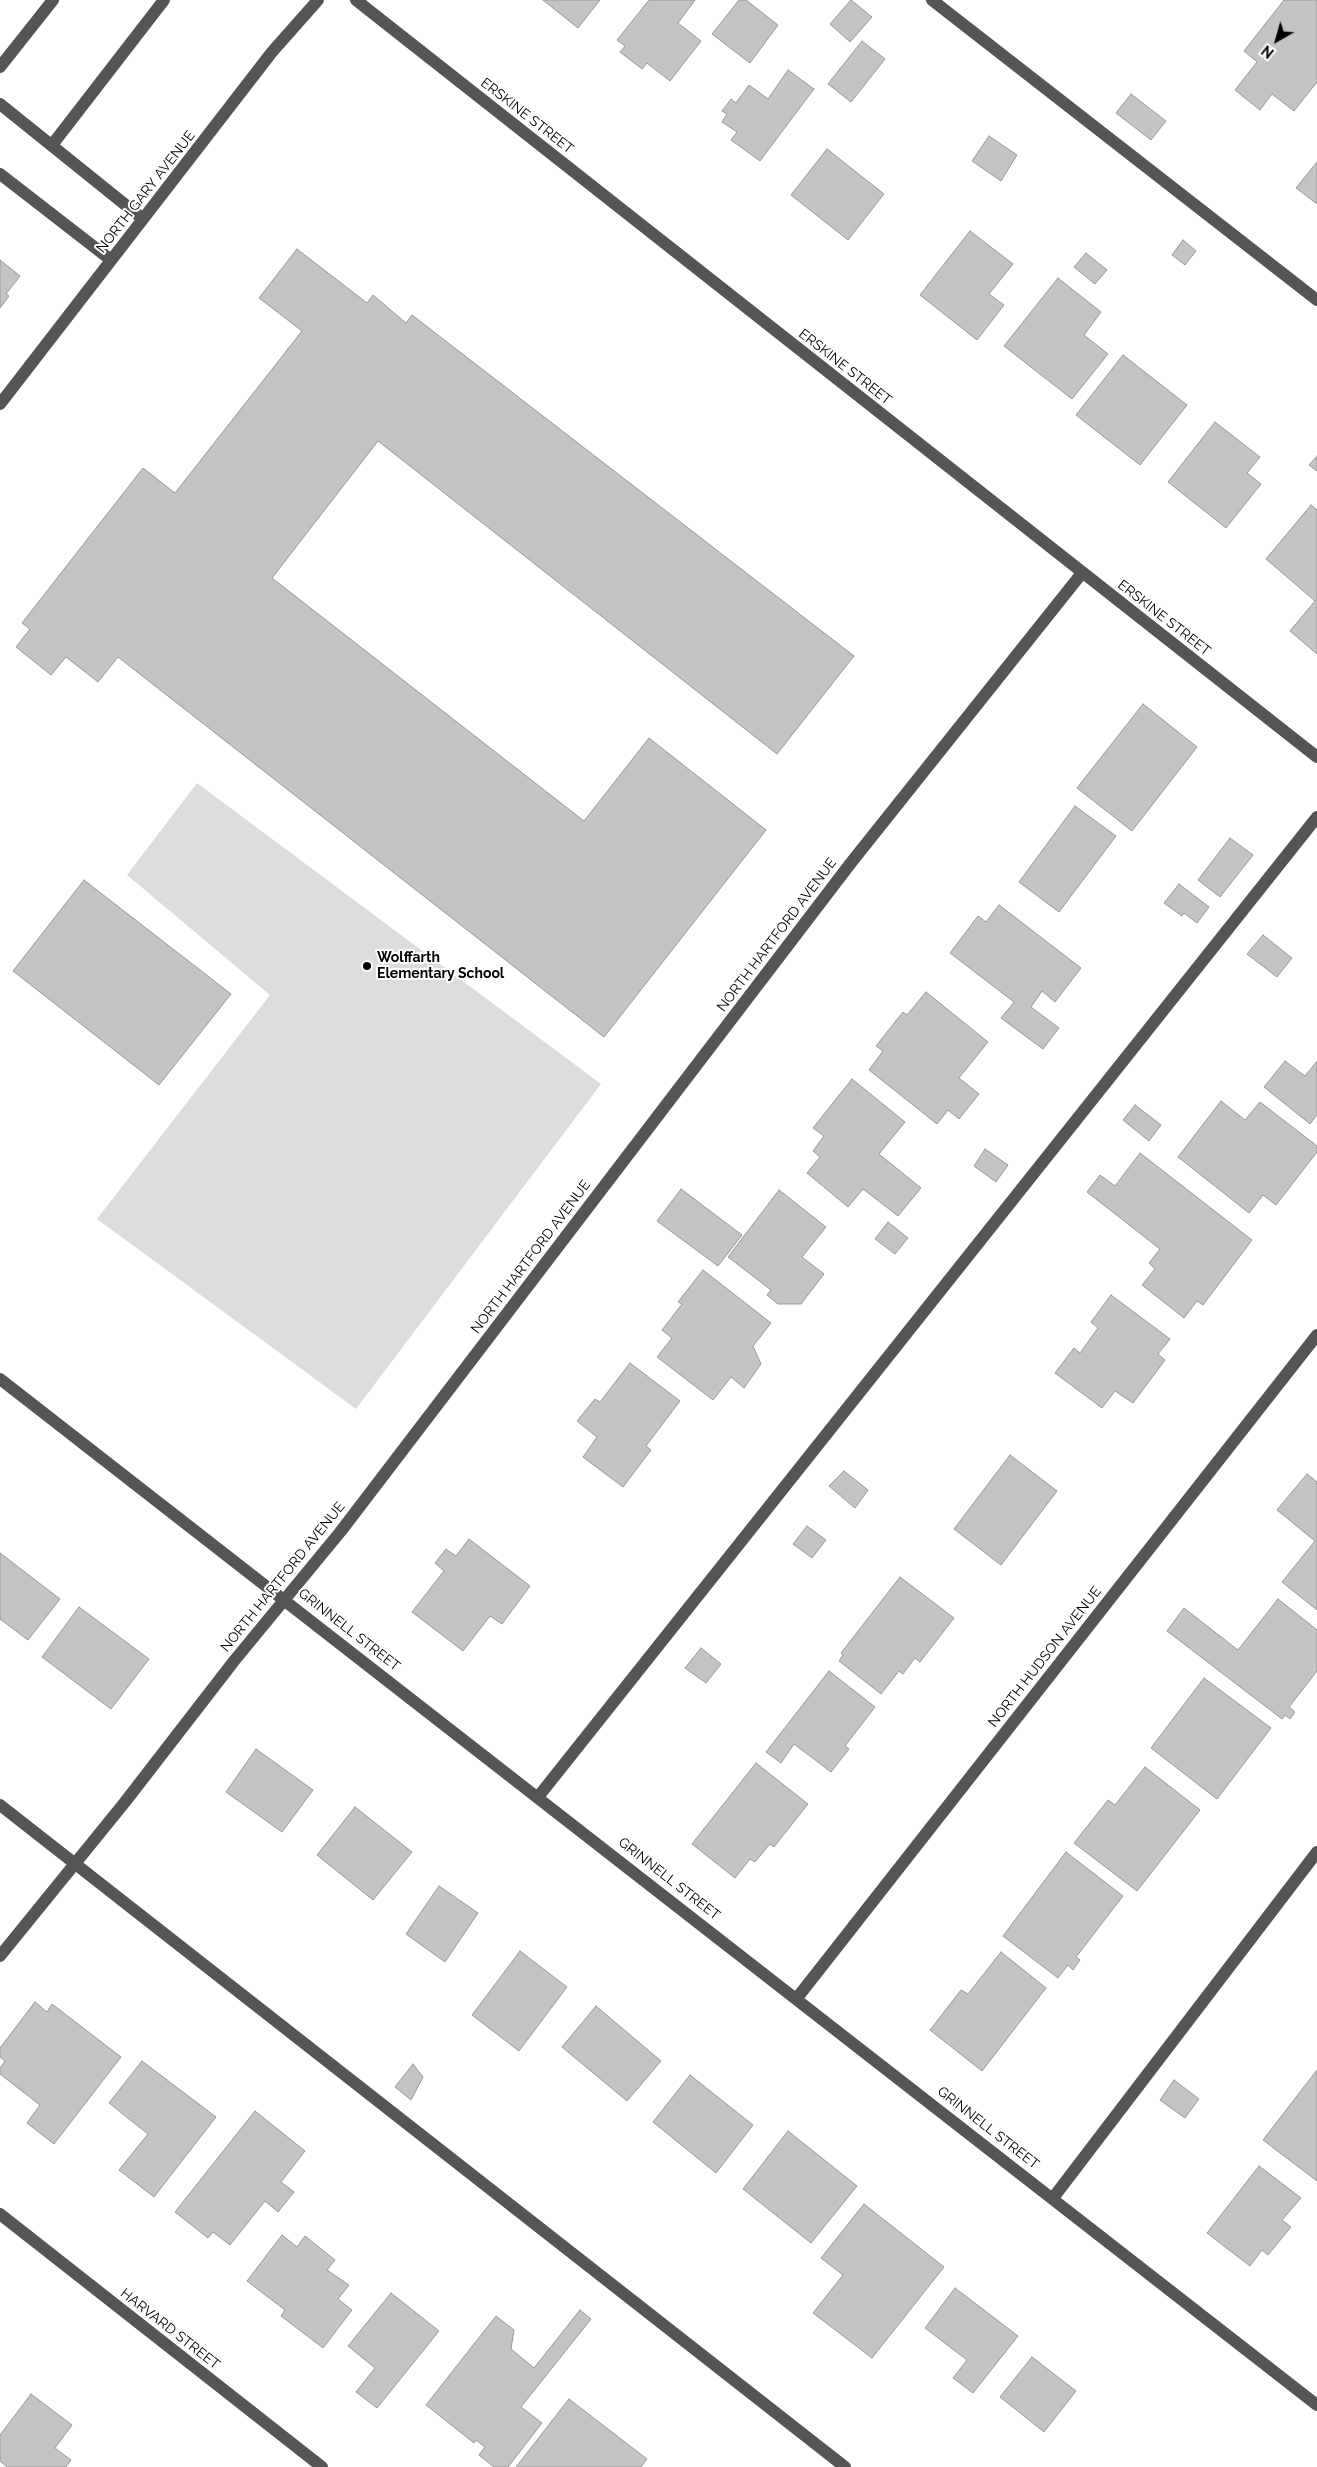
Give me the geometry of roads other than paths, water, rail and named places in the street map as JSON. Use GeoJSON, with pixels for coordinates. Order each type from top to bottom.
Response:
{"type":"FeatureCollection","features":[{"type":"Feature","properties":{"kind":"street"},"geometry":{"type":"LineString","coordinates":[[52,145],[164,0]]}},
{"type":"Feature","properties":{"kind":"street","name":"NORTH GARY AVENUE"},"geometry":{"type":"LineString","coordinates":[[0,404],[272,52],[318,0]]}},
{"type":"Feature","properties":{"kind":"street","name":"ERSKINE STREET"},"geometry":{"type":"LineString","coordinates":[[356,0],[1317,757]]}},
{"type":"Feature","properties":{"kind":"street"},"geometry":{"type":"LineString","coordinates":[[932,0],[1317,300]]}},
{"type":"Feature","properties":{"kind":"street"},"geometry":{"type":"LineString","coordinates":[[0,67],[50,1]]}},
{"type":"Feature","properties":{"kind":"street"},"geometry":{"type":"LineString","coordinates":[[0,104],[144,219]]}},
{"type":"Feature","properties":{"kind":"street"},"geometry":{"type":"LineString","coordinates":[[0,174],[111,260]]}},
{"type":"Feature","properties":{"kind":"street","name":"NORTH HARTFORD AVENUE"},"geometry":{"type":"LineString","coordinates":[[0,1956],[76,1864],[234,1661],[347,1523],[850,864],[1082,573]]}},
{"type":"Feature","properties":{"kind":"street"},"geometry":{"type":"LineString","coordinates":[[538,1796],[1317,817]]}},
{"type":"Feature","properties":{"kind":"street","name":"NORTH HUDSON AVENUE"},"geometry":{"type":"LineString","coordinates":[[797,1998],[1317,1335]]}},
{"type":"Feature","properties":{"kind":"street","name":"GRINNELL STREET"},"geometry":{"type":"LineString","coordinates":[[0,1379],[538,1796],[1317,2405]]}},
{"type":"Feature","properties":{"kind":"street"},"geometry":{"type":"LineString","coordinates":[[0,1806],[845,2467]]}},
{"type":"Feature","properties":{"kind":"street"},"geometry":{"type":"LineString","coordinates":[[1053,2198],[1317,1852]]}},
{"type":"Feature","properties":{"kind":"street","name":"HARVARD STREET"},"geometry":{"type":"LineString","coordinates":[[0,2214],[322,2467]]}},
{"type":"Feature","properties":{"kind":"place","name":"Wolffarth Elementary School"},"geometry":{"type":"Point","coordinates":[367,966]}}]}
